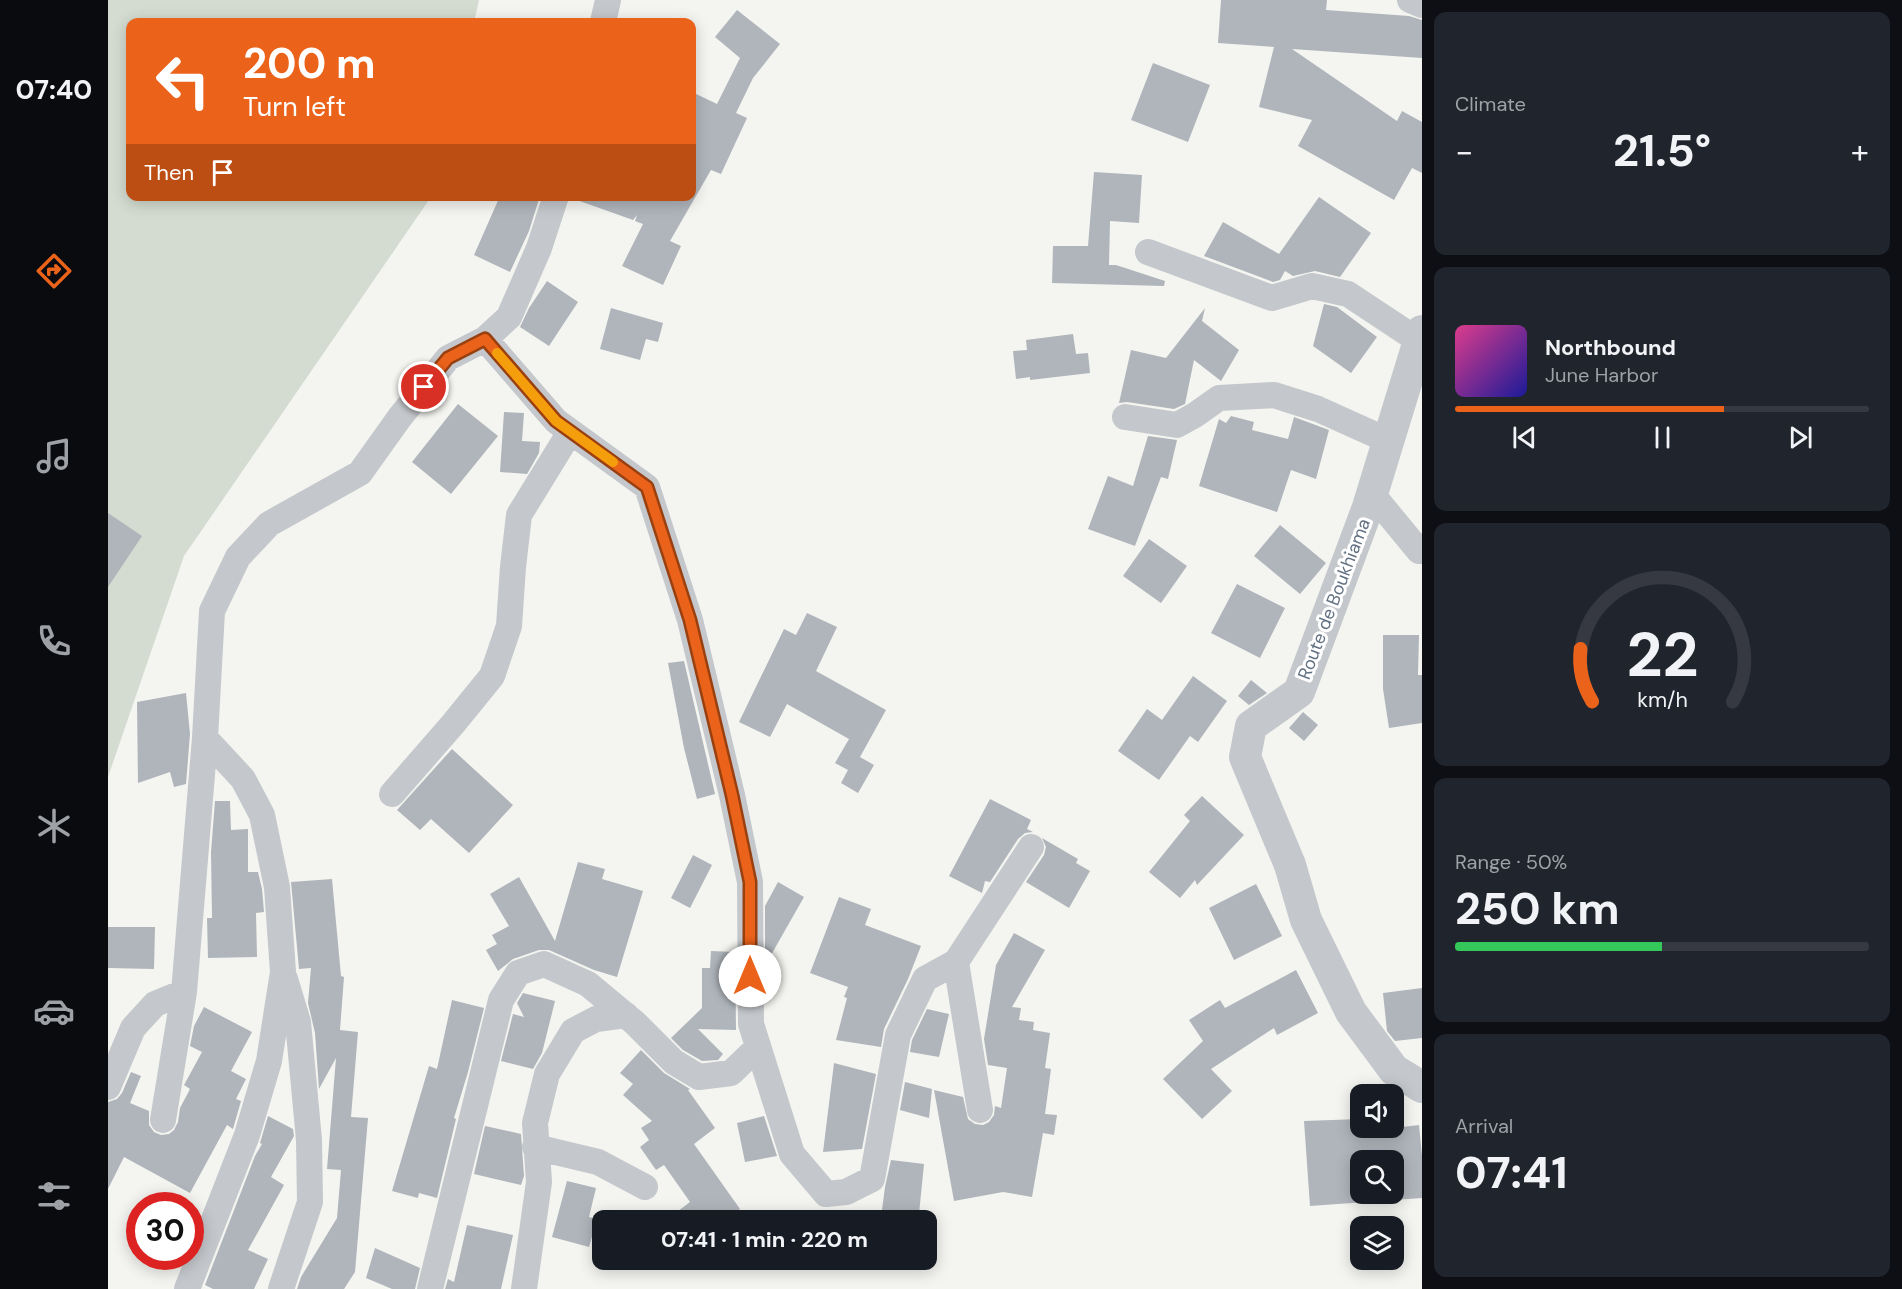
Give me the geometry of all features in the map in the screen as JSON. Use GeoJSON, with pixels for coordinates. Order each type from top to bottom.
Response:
{"type":"FeatureCollection","features":[{"type":"Feature","properties":{"kind":"street"},"geometry":{"type":"LineString","coordinates":[[604,18],[608,0]]}},
{"type":"Feature","properties":{"kind":"street"},"geometry":{"type":"LineString","coordinates":[[1410,0],[1422,5]]}},
{"type":"Feature","properties":{"kind":"street"},"geometry":{"type":"LineString","coordinates":[[163,1120],[184,992],[205,738],[212,611],[238,557],[269,524],[360,473],[400,417],[448,358],[485,339],[509,317],[539,248],[554,201]]}},
{"type":"Feature","properties":{"kind":"street"},"geometry":{"type":"LineString","coordinates":[[1148,252],[1272,298],[1312,286],[1348,294],[1420,336]]}},
{"type":"Feature","properties":{"kind":"street","name":"Route de Boukhiama"},"geometry":{"type":"LineString","coordinates":[[1420,336],[1372,494],[1299,692],[1251,726],[1245,757],[1290,865],[1306,920],[1351,1012],[1394,1070],[1422,1087]]}},
{"type":"Feature","properties":{"kind":"street"},"geometry":{"type":"LineString","coordinates":[[485,339],[556,421],[647,487],[690,620],[732,795],[750,882],[751,1024],[792,1154],[826,1194],[846,1192],[872,1179],[898,1035],[925,979],[956,962],[1031,847]]}},
{"type":"Feature","properties":{"kind":"street"},"geometry":{"type":"LineString","coordinates":[[1125,417],[1177,425],[1219,398],[1274,395],[1318,410],[1389,441]]}},
{"type":"Feature","properties":{"kind":"street"},"geometry":{"type":"LineString","coordinates":[[392,794],[492,676],[509,626],[519,515],[570,432]]}},
{"type":"Feature","properties":{"kind":"street"},"geometry":{"type":"LineString","coordinates":[[1372,494],[1419,551],[1422,551]]}},
{"type":"Feature","properties":{"kind":"street"},"geometry":{"type":"LineString","coordinates":[[205,738],[243,779],[262,815],[277,887],[283,972],[298,1022],[309,1140],[310,1202],[281,1289]]}},
{"type":"Feature","properties":{"kind":"street"},"geometry":{"type":"LineString","coordinates":[[956,962],[980,1110]]}},
{"type":"Feature","properties":{"kind":"street"},"geometry":{"type":"LineString","coordinates":[[430,1289],[501,1000],[518,973],[544,964],[588,984],[626,1015],[674,1062],[699,1077],[731,1073],[758,1047]]}},
{"type":"Feature","properties":{"kind":"street"},"geometry":{"type":"LineString","coordinates":[[187,1289],[247,1135],[269,1060],[283,972]]}},
{"type":"Feature","properties":{"kind":"street"},"geometry":{"type":"LineString","coordinates":[[108,1087],[133,1028],[155,1004],[184,992]]}},
{"type":"Feature","properties":{"kind":"street"},"geometry":{"type":"LineString","coordinates":[[524,1289],[539,1182],[535,1123],[547,1074],[573,1031],[596,1019],[626,1015]]}},
{"type":"Feature","properties":{"kind":"street"},"geometry":{"type":"LineString","coordinates":[[536,1147],[598,1162],[645,1187]]}},
{"type":"Feature","properties":{"kind":"shaded area"},"geometry":{"type":"Polygon","coordinates":[[[108,0],[479,0],[475,18],[126,18],[126,201],[428,201],[184,556],[108,777],[108,0]]]}},
{"type":"Feature","properties":{"kind":"building"},"geometry":{"type":"Polygon","coordinates":[[[1221,0],[1327,0],[1326,10],[1409,16],[1422,20],[1422,58],[1292,49],[1397,121],[1402,111],[1422,122],[1422,173],[1412,168],[1394,200],[1298,146],[1312,120],[1259,107],[1274,47],[1218,43],[1221,0]]]}},
{"type":"Feature","properties":{"kind":"building"},"geometry":{"type":"Polygon","coordinates":[[[737,10],[780,44],[753,78],[736,113],[747,118],[721,174],[711,170],[696,196],[696,94],[717,104],[740,58],[715,37],[737,10]]]}},
{"type":"Feature","properties":{"kind":"building"},"geometry":{"type":"Polygon","coordinates":[[[1153,63],[1210,85],[1188,142],[1131,120],[1153,63]]]}},
{"type":"Feature","properties":{"kind":"building"},"geometry":{"type":"Polygon","coordinates":[[[1094,172],[1142,175],[1139,223],[1110,221],[1109,265],[1116,265],[1165,281],[1164,286],[1052,283],[1053,246],[1088,246],[1094,172]]]}},
{"type":"Feature","properties":{"kind":"building"},"geometry":{"type":"Polygon","coordinates":[[[1319,197],[1371,233],[1340,277],[1315,271],[1293,276],[1285,271],[1280,280],[1273,282],[1204,256],[1223,222],[1279,254],[1319,197]]]}},
{"type":"Feature","properties":{"kind":"building"},"geometry":{"type":"Polygon","coordinates":[[[498,201],[538,201],[529,231],[510,272],[474,255],[498,201]]]}},
{"type":"Feature","properties":{"kind":"building"},"geometry":{"type":"Polygon","coordinates":[[[580,201],[693,201],[670,241],[681,246],[663,285],[622,266],[643,224],[635,221],[637,215],[633,220],[580,201]]]}},
{"type":"Feature","properties":{"kind":"building"},"geometry":{"type":"Polygon","coordinates":[[[547,281],[578,302],[549,346],[520,327],[529,308],[547,281]]]}},
{"type":"Feature","properties":{"kind":"building"},"geometry":{"type":"Polygon","coordinates":[[[1324,304],[1337,307],[1377,337],[1351,373],[1313,346],[1324,304]]]}},
{"type":"Feature","properties":{"kind":"building"},"geometry":{"type":"Polygon","coordinates":[[[611,308],[663,323],[658,342],[646,339],[640,360],[600,349],[611,308]]]}},
{"type":"Feature","properties":{"kind":"building"},"geometry":{"type":"Polygon","coordinates":[[[1205,308],[1202,321],[1239,350],[1221,381],[1194,360],[1185,404],[1174,409],[1127,402],[1119,403],[1131,350],[1166,358],[1205,308]]]}},
{"type":"Feature","properties":{"kind":"building"},"geometry":{"type":"Polygon","coordinates":[[[1073,334],[1076,354],[1088,353],[1090,373],[1030,380],[1030,377],[1016,379],[1013,351],[1027,350],[1026,340],[1073,334]]]}},
{"type":"Feature","properties":{"kind":"building"},"geometry":{"type":"Polygon","coordinates":[[[458,404],[498,436],[451,494],[412,462],[458,404]]]}},
{"type":"Feature","properties":{"kind":"building"},"geometry":{"type":"Polygon","coordinates":[[[504,412],[524,413],[522,441],[540,442],[539,453],[527,474],[500,472],[504,412]]]}},
{"type":"Feature","properties":{"kind":"building"},"geometry":{"type":"Polygon","coordinates":[[[1231,416],[1254,422],[1252,430],[1288,439],[1294,417],[1329,430],[1316,479],[1291,470],[1277,512],[1199,486],[1219,419],[1226,423],[1231,416]]]}},
{"type":"Feature","properties":{"kind":"building"},"geometry":{"type":"Polygon","coordinates":[[[1148,436],[1177,440],[1168,479],[1161,477],[1135,546],[1088,529],[1108,476],[1133,486],[1148,436]]]}},
{"type":"Feature","properties":{"kind":"building"},"geometry":{"type":"Polygon","coordinates":[[[108,513],[142,536],[108,587],[108,513]]]}},
{"type":"Feature","properties":{"kind":"building"},"geometry":{"type":"Polygon","coordinates":[[[1280,525],[1326,563],[1300,594],[1254,556],[1280,525]]]}},
{"type":"Feature","properties":{"kind":"building"},"geometry":{"type":"Polygon","coordinates":[[[1149,539],[1187,566],[1161,603],[1123,576],[1149,539]]]}},
{"type":"Feature","properties":{"kind":"building"},"geometry":{"type":"Polygon","coordinates":[[[1237,584],[1285,608],[1260,658],[1211,633],[1237,584]]]}},
{"type":"Feature","properties":{"kind":"building"},"geometry":{"type":"Polygon","coordinates":[[[807,613],[837,627],[816,671],[886,710],[860,757],[874,765],[858,793],[841,783],[848,770],[835,763],[849,739],[787,704],[770,737],[739,722],[784,629],[796,635],[807,613]]]}},
{"type":"Feature","properties":{"kind":"building"},"geometry":{"type":"Polygon","coordinates":[[[1383,635],[1419,635],[1418,675],[1422,675],[1422,723],[1389,728],[1383,689],[1383,635]]]}},
{"type":"Feature","properties":{"kind":"building"},"geometry":{"type":"Polygon","coordinates":[[[684,661],[715,794],[697,799],[684,748],[668,663],[684,661]]]}},
{"type":"Feature","properties":{"kind":"building"},"geometry":{"type":"Polygon","coordinates":[[[1193,676],[1227,701],[1198,742],[1190,736],[1159,780],[1118,751],[1147,709],[1162,720],[1193,676]]]}},
{"type":"Feature","properties":{"kind":"building"},"geometry":{"type":"Polygon","coordinates":[[[1251,680],[1267,693],[1249,705],[1238,696],[1251,680]]]}},
{"type":"Feature","properties":{"kind":"building"},"geometry":{"type":"Polygon","coordinates":[[[186,693],[190,734],[186,784],[174,787],[170,772],[138,783],[137,702],[186,693]]]}},
{"type":"Feature","properties":{"kind":"building"},"geometry":{"type":"Polygon","coordinates":[[[1303,712],[1318,725],[1304,741],[1289,728],[1303,712]]]}},
{"type":"Feature","properties":{"kind":"building"},"geometry":{"type":"Polygon","coordinates":[[[452,749],[513,805],[469,853],[431,819],[420,830],[397,810],[452,749]]]}},
{"type":"Feature","properties":{"kind":"building"},"geometry":{"type":"Polygon","coordinates":[[[1202,796],[1244,835],[1197,885],[1195,880],[1180,898],[1149,872],[1190,821],[1184,815],[1202,796]]]}},
{"type":"Feature","properties":{"kind":"building"},"geometry":{"type":"Polygon","coordinates":[[[990,799],[1031,820],[1027,829],[1033,832],[1025,833],[1018,839],[990,882],[985,881],[982,893],[949,876],[990,799]]]}},
{"type":"Feature","properties":{"kind":"building"},"geometry":{"type":"Polygon","coordinates":[[[215,801],[230,801],[231,830],[248,829],[248,872],[258,872],[264,912],[256,913],[257,957],[208,958],[207,918],[212,918],[211,852],[215,801]]]}},
{"type":"Feature","properties":{"kind":"building"},"geometry":{"type":"Polygon","coordinates":[[[1042,838],[1078,859],[1076,863],[1090,871],[1069,908],[1026,882],[1044,855],[1046,847],[1042,838]]]}},
{"type":"Feature","properties":{"kind":"building"},"geometry":{"type":"Polygon","coordinates":[[[693,855],[712,865],[690,908],[671,898],[693,855]]]}},
{"type":"Feature","properties":{"kind":"building"},"geometry":{"type":"Polygon","coordinates":[[[578,862],[605,869],[602,879],[643,891],[617,977],[594,970],[549,950],[539,950],[513,959],[498,971],[486,950],[497,944],[492,935],[509,926],[490,894],[519,877],[555,941],[578,862]]]}},
{"type":"Feature","properties":{"kind":"building"},"geometry":{"type":"Polygon","coordinates":[[[332,879],[341,976],[344,977],[340,1030],[358,1032],[351,1117],[368,1118],[355,1272],[344,1289],[297,1289],[301,1277],[337,1218],[341,1170],[327,1169],[336,1058],[319,1089],[315,1033],[308,1003],[311,968],[299,969],[291,882],[332,879]]]}},
{"type":"Feature","properties":{"kind":"building"},"geometry":{"type":"Polygon","coordinates":[[[778,882],[804,897],[771,955],[765,952],[765,906],[778,882]]]}},
{"type":"Feature","properties":{"kind":"building"},"geometry":{"type":"Polygon","coordinates":[[[1256,884],[1282,936],[1234,960],[1209,908],[1256,884]]]}},
{"type":"Feature","properties":{"kind":"building"},"geometry":{"type":"Polygon","coordinates":[[[839,897],[871,909],[865,925],[921,946],[884,1029],[881,1047],[836,1040],[848,987],[810,973],[839,897]]]}},
{"type":"Feature","properties":{"kind":"building"},"geometry":{"type":"Polygon","coordinates":[[[108,927],[155,927],[154,969],[108,968],[108,927]]]}},
{"type":"Feature","properties":{"kind":"building"},"geometry":{"type":"Polygon","coordinates":[[[1014,933],[1045,950],[1012,1007],[1021,1008],[1019,1020],[1034,1022],[1033,1030],[1050,1033],[1045,1068],[1051,1069],[1045,1114],[1057,1115],[1054,1135],[1043,1133],[1032,1197],[1003,1192],[954,1201],[934,1090],[963,1097],[968,1119],[975,1124],[983,1125],[989,1122],[994,1115],[995,1106],[1001,1108],[1007,1068],[988,1065],[984,1039],[996,965],[1014,933]]]}},
{"type":"Feature","properties":{"kind":"building"},"geometry":{"type":"Polygon","coordinates":[[[711,951],[735,952],[736,1030],[698,1029],[723,1054],[718,1060],[702,1061],[683,1050],[671,1038],[702,1008],[702,968],[710,968],[711,951]]]}},
{"type":"Feature","properties":{"kind":"building"},"geometry":{"type":"Polygon","coordinates":[[[1296,970],[1318,1013],[1277,1035],[1274,1028],[1211,1069],[1232,1091],[1202,1119],[1163,1079],[1203,1041],[1189,1020],[1220,1000],[1225,1008],[1296,970]]]}},
{"type":"Feature","properties":{"kind":"building"},"geometry":{"type":"Polygon","coordinates":[[[1422,988],[1422,1038],[1395,1041],[1387,1031],[1383,993],[1422,988]]]}},
{"type":"Feature","properties":{"kind":"building"},"geometry":{"type":"Polygon","coordinates":[[[523,993],[555,1001],[542,1053],[533,1069],[501,1061],[513,1014],[524,1017],[517,1003],[523,993]]]}},
{"type":"Feature","properties":{"kind":"building"},"geometry":{"type":"Polygon","coordinates":[[[452,1000],[484,1008],[454,1118],[456,1119],[437,1198],[419,1193],[418,1198],[392,1191],[429,1066],[437,1069],[452,1000]]]}},
{"type":"Feature","properties":{"kind":"building"},"geometry":{"type":"Polygon","coordinates":[[[204,1007],[252,1032],[231,1071],[246,1079],[236,1099],[241,1101],[233,1129],[227,1125],[191,1192],[124,1157],[108,1189],[108,1102],[117,1099],[122,1093],[131,1072],[141,1076],[130,1103],[149,1111],[149,1125],[154,1132],[161,1135],[169,1134],[174,1130],[180,1108],[190,1089],[184,1085],[202,1052],[190,1046],[194,1026],[204,1007]]]}},
{"type":"Feature","properties":{"kind":"building"},"geometry":{"type":"Polygon","coordinates":[[[927,1009],[949,1014],[939,1057],[910,1052],[912,1040],[927,1009]]]}},
{"type":"Feature","properties":{"kind":"building"},"geometry":{"type":"Polygon","coordinates":[[[641,1050],[664,1073],[690,1089],[688,1090],[715,1128],[694,1144],[740,1209],[679,1210],[690,1202],[664,1165],[656,1170],[640,1147],[649,1140],[641,1128],[652,1121],[623,1095],[633,1084],[620,1073],[641,1050]]]}},
{"type":"Feature","properties":{"kind":"building"},"geometry":{"type":"Polygon","coordinates":[[[834,1063],[876,1074],[862,1149],[823,1152],[834,1063]]]}},
{"type":"Feature","properties":{"kind":"building"},"geometry":{"type":"Polygon","coordinates":[[[905,1082],[932,1089],[929,1118],[900,1110],[905,1082]]]}},
{"type":"Feature","properties":{"kind":"building"},"geometry":{"type":"Polygon","coordinates":[[[268,1116],[293,1129],[294,1136],[271,1177],[284,1185],[248,1250],[268,1259],[254,1289],[213,1289],[205,1285],[255,1156],[262,1144],[260,1143],[268,1116]]]}},
{"type":"Feature","properties":{"kind":"building"},"geometry":{"type":"Polygon","coordinates":[[[764,1116],[777,1156],[745,1162],[737,1123],[764,1116]]]}},
{"type":"Feature","properties":{"kind":"building"},"geometry":{"type":"Polygon","coordinates":[[[1350,1119],[1350,1138],[1404,1138],[1404,1127],[1419,1125],[1422,1198],[1404,1199],[1404,1150],[1350,1150],[1350,1203],[1310,1206],[1304,1121],[1350,1119]]]}},
{"type":"Feature","properties":{"kind":"building"},"geometry":{"type":"Polygon","coordinates":[[[485,1126],[521,1134],[524,1176],[521,1185],[474,1174],[485,1126]]]}},
{"type":"Feature","properties":{"kind":"building"},"geometry":{"type":"Polygon","coordinates":[[[891,1160],[924,1164],[919,1210],[882,1210],[891,1160]]]}},
{"type":"Feature","properties":{"kind":"building"},"geometry":{"type":"Polygon","coordinates":[[[567,1181],[596,1188],[589,1217],[592,1218],[592,1236],[589,1247],[552,1237],[567,1181]]]}},
{"type":"Feature","properties":{"kind":"building"},"geometry":{"type":"Polygon","coordinates":[[[467,1225],[513,1235],[501,1289],[445,1289],[448,1279],[454,1282],[467,1225]]]}},
{"type":"Feature","properties":{"kind":"building"},"geometry":{"type":"Polygon","coordinates":[[[375,1248],[420,1268],[415,1289],[392,1289],[366,1278],[375,1248]]]}},
{"type":"Feature","properties":{"kind":"slow traffic"},"geometry":{"type":"LineString","coordinates":[[497,353],[556,421],[613,462]]}},
{"type":"Feature","properties":{"kind":"route"},"geometry":{"type":"LineString","coordinates":[[424,387],[448,358],[485,339],[556,421],[647,487],[690,620],[732,795],[750,882],[750,976]]}}]}
